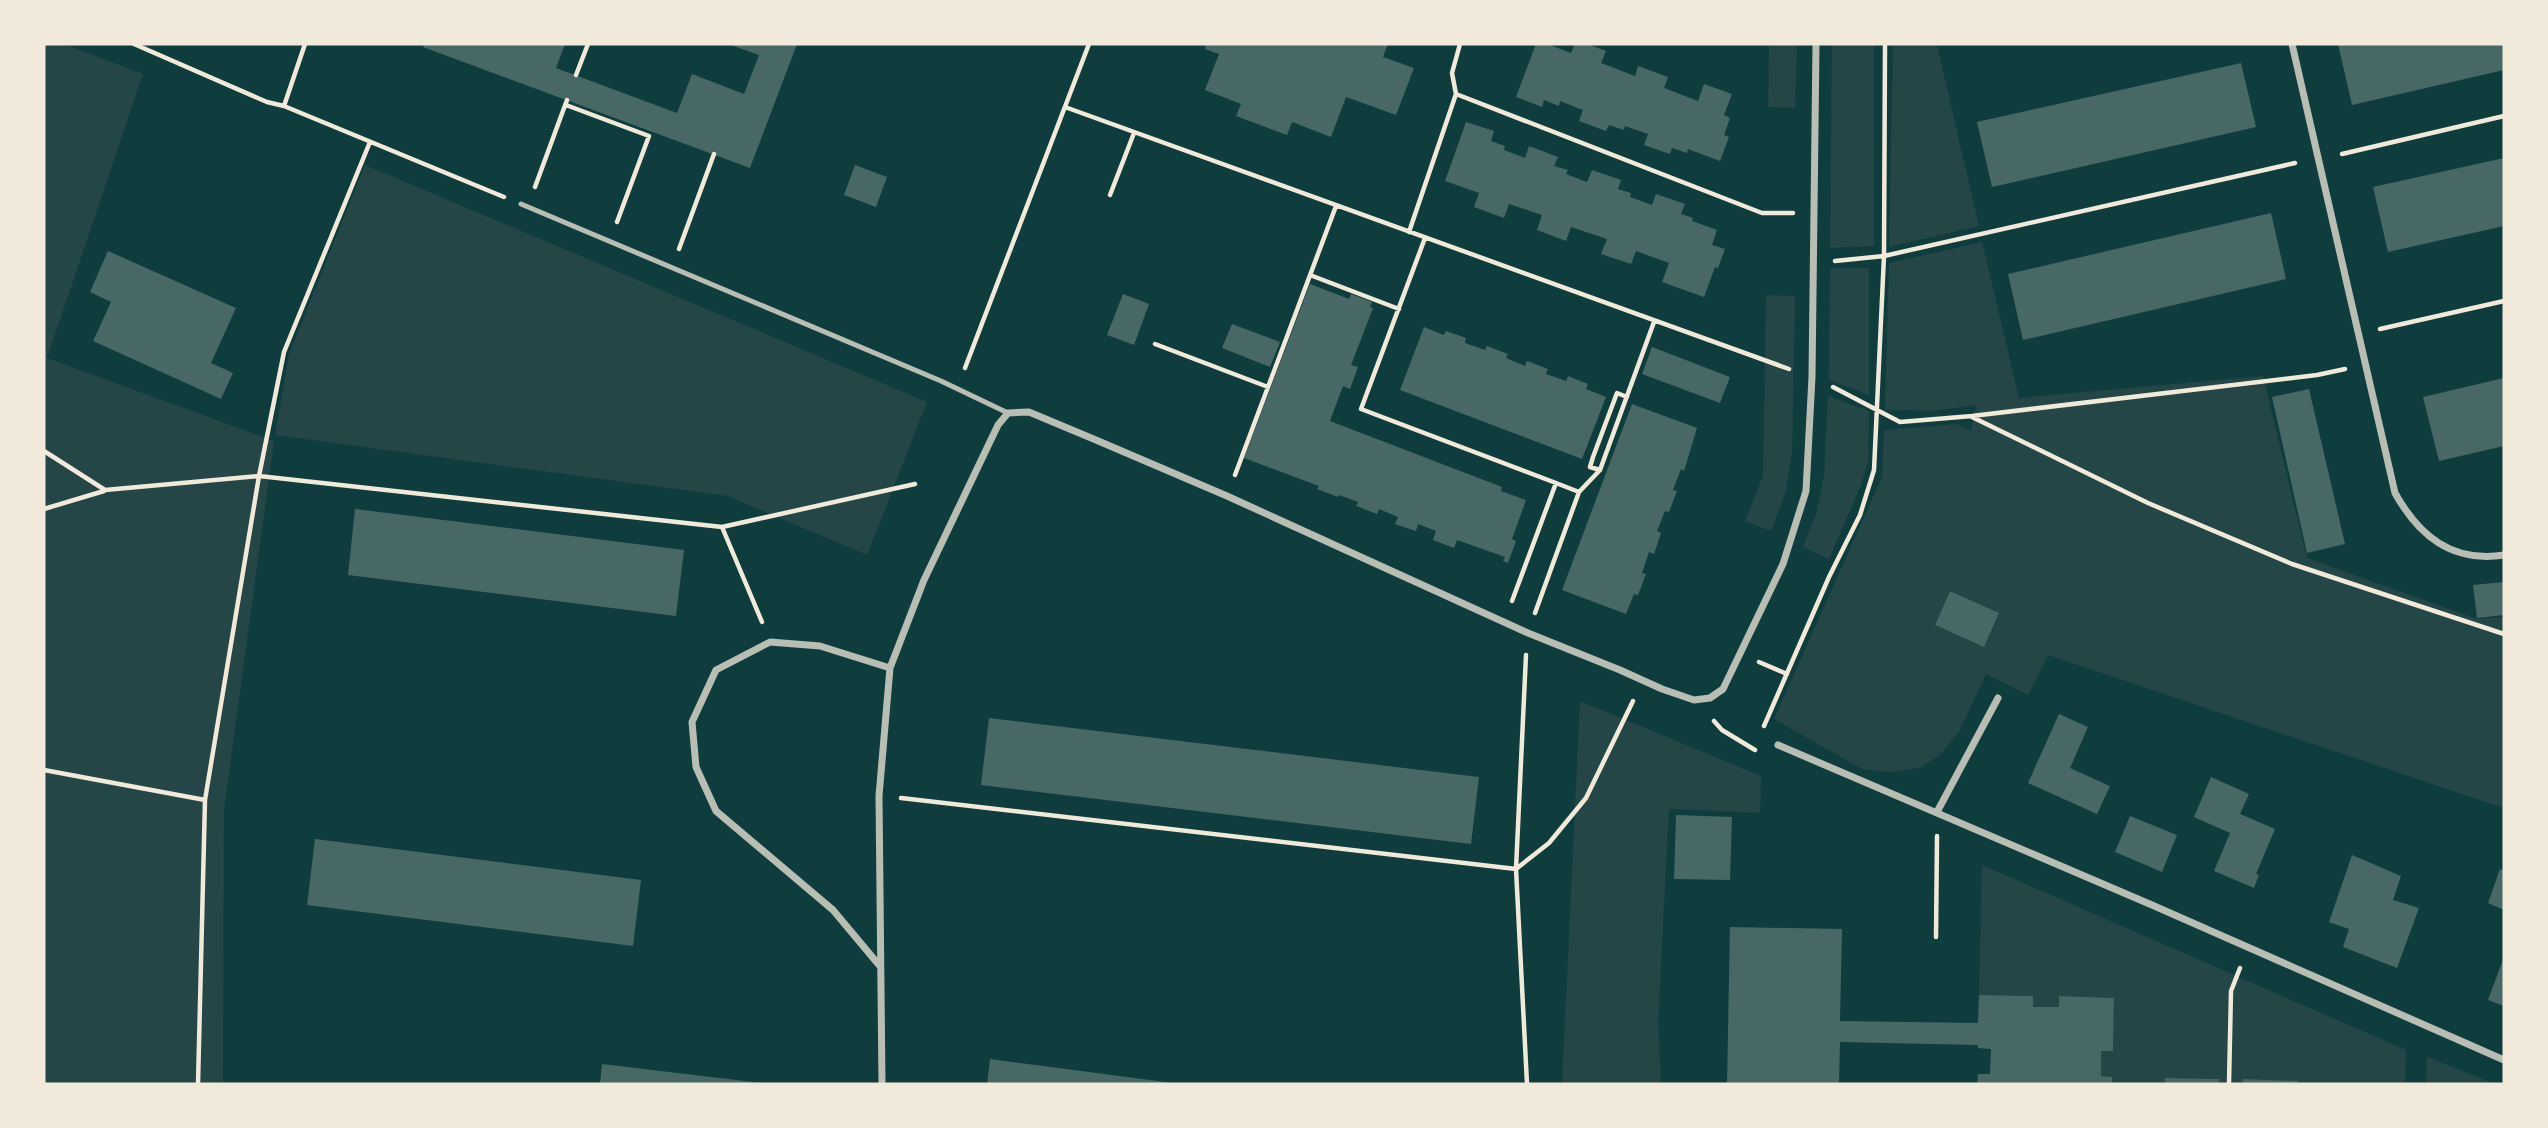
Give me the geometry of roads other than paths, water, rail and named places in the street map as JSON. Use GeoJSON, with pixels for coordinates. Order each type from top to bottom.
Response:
{"type":"FeatureCollection","features":[{"type":"Feature","properties":{"kind":"street"},"geometry":{"type":"LineString","coordinates":[[882,1084],[879,796],[890,668],[924,580],[998,425],[1009,413],[1029,412],[1227,496],[1528,633],[1643,682],[1694,700],[1710,698],[1723,689],[1783,564],[1806,491],[1812,377],[1816,44]]}},
{"type":"Feature","properties":{"kind":"street"},"geometry":{"type":"LineString","coordinates":[[2292,44],[2395,493],[2408,517],[2424,534],[2442,545],[2462,554],[2504,555]]}},
{"type":"Feature","properties":{"kind":"street"},"geometry":{"type":"LineString","coordinates":[[879,965],[833,910],[716,811],[696,767],[692,722],[716,670],[770,642],[820,646],[890,668]]}},
{"type":"Feature","properties":{"kind":"street"},"geometry":{"type":"LineString","coordinates":[[1937,812],[1998,698]]}},
{"type":"Feature","properties":{"kind":"street"},"geometry":{"type":"LineString","coordinates":[[1778,745],[2504,1060]]}},
{"type":"Feature","properties":{"kind":"lane"},"geometry":{"type":"LineString","coordinates":[[521,204],[1009,413]]}}]}
